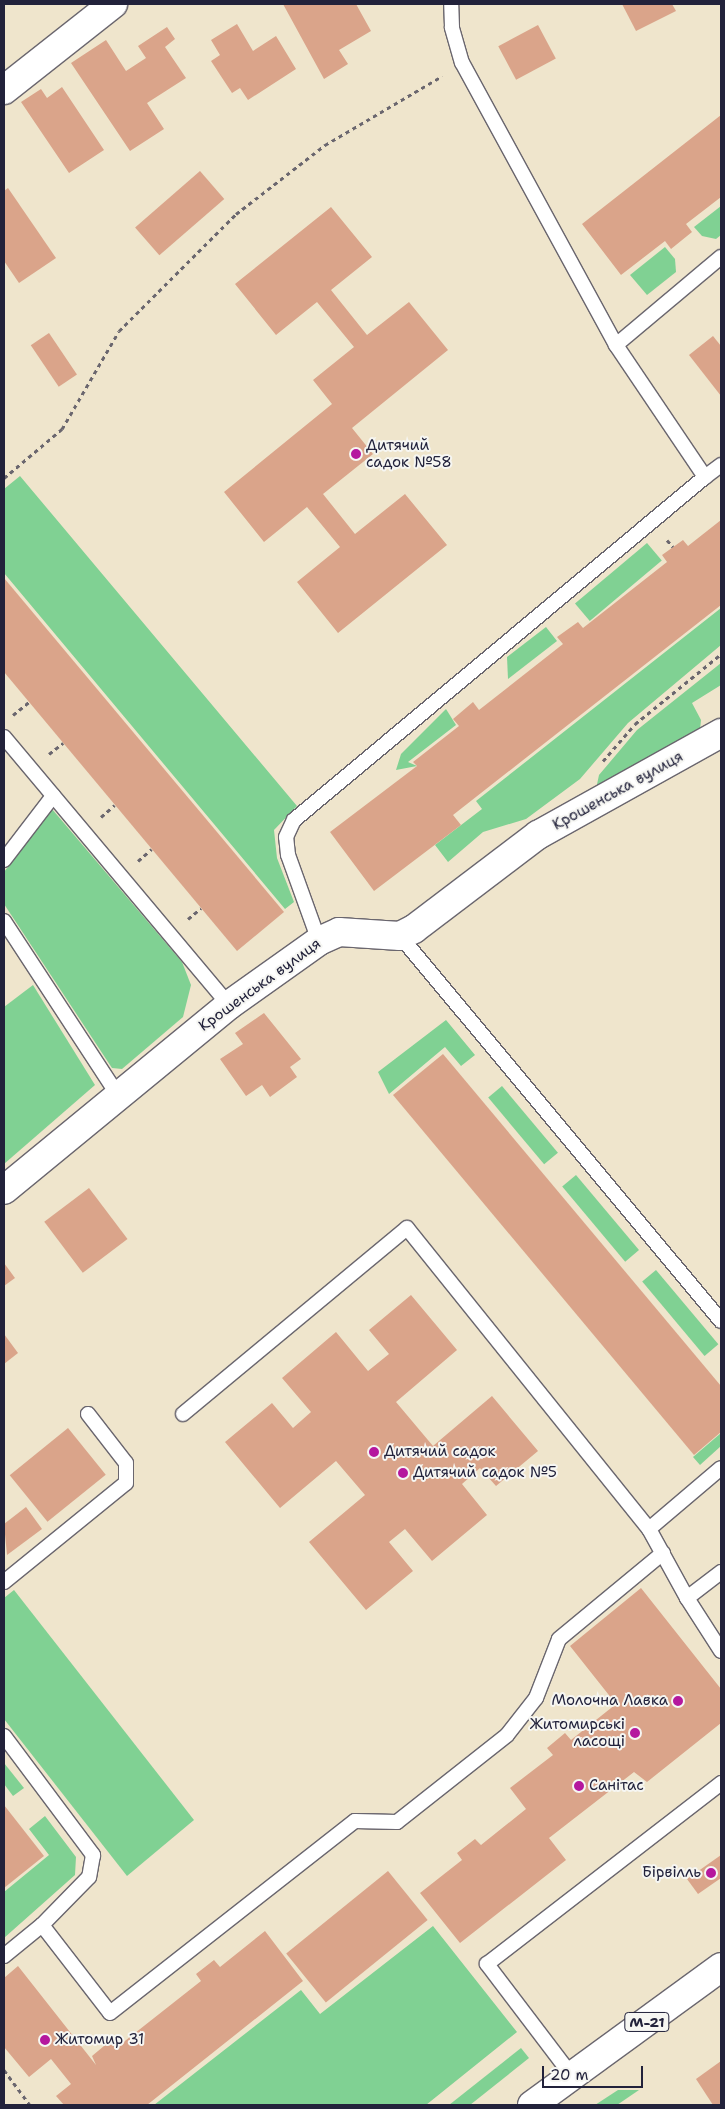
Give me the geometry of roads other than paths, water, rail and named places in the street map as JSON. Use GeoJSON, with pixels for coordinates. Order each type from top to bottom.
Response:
{"type":"FeatureCollection","features":[{"type":"Feature","properties":{"kind":"main road"},"geometry":{"type":"LineString","coordinates":[[4,90],[113,4]]}},
{"type":"Feature","properties":{"kind":"main road","name":"Крошенська вулиця"},"geometry":{"type":"LineString","coordinates":[[4,1190],[229,1005],[319,941],[339,932],[400,936],[538,835],[721,734]]}},
{"type":"Feature","properties":{"kind":"main road","name":"М-21"},"geometry":{"type":"LineString","coordinates":[[532,2105],[721,1967]]}},
{"type":"Feature","properties":{"kind":"lane"},"geometry":{"type":"LineString","coordinates":[[451,4],[452,27],[462,63],[616,345],[705,477]]}},
{"type":"Feature","properties":{"kind":"lane"},"geometry":{"type":"LineString","coordinates":[[616,345],[721,257]]}},
{"type":"Feature","properties":{"kind":"lane"},"geometry":{"type":"LineString","coordinates":[[319,941],[288,855],[286,836],[294,820],[721,465]]}},
{"type":"Feature","properties":{"kind":"lane"},"geometry":{"type":"LineString","coordinates":[[4,737],[229,1005]]}},
{"type":"Feature","properties":{"kind":"lane"},"geometry":{"type":"LineString","coordinates":[[4,860],[53,796]]}},
{"type":"Feature","properties":{"kind":"lane"},"geometry":{"type":"LineString","coordinates":[[4,921],[118,1096]]}},
{"type":"Feature","properties":{"kind":"lane"},"geometry":{"type":"LineString","coordinates":[[400,936],[721,1321]]}},
{"type":"Feature","properties":{"kind":"lane"},"geometry":{"type":"LineString","coordinates":[[183,1414],[407,1228],[649,1529],[687,1598],[721,1651]]}},
{"type":"Feature","properties":{"kind":"lane"},"geometry":{"type":"LineString","coordinates":[[4,1582],[126,1483],[126,1463],[88,1414]]}},
{"type":"Feature","properties":{"kind":"lane"},"geometry":{"type":"LineString","coordinates":[[649,1529],[721,1468]]}},
{"type":"Feature","properties":{"kind":"lane"},"geometry":{"type":"LineString","coordinates":[[42,1925],[110,2013],[355,1821],[396,1822],[507,1735],[536,1698],[559,1639],[663,1554]]}},
{"type":"Feature","properties":{"kind":"lane"},"geometry":{"type":"LineString","coordinates":[[687,1598],[721,1572]]}},
{"type":"Feature","properties":{"kind":"lane"},"geometry":{"type":"LineString","coordinates":[[4,1736],[93,1855],[89,1877],[42,1925],[4,1956]]}},
{"type":"Feature","properties":{"kind":"lane"},"geometry":{"type":"LineString","coordinates":[[572,2076],[487,1964],[721,1783]]}},
{"type":"Feature","properties":{"kind":"place","name":"Дитячий садок №58"},"geometry":{"type":"Point","coordinates":[356,454]}},
{"type":"Feature","properties":{"kind":"place","name":"Дитячий садок"},"geometry":{"type":"Point","coordinates":[374,1452]}},
{"type":"Feature","properties":{"kind":"place","name":"Дитячий садок №5"},"geometry":{"type":"Point","coordinates":[403,1473]}},
{"type":"Feature","properties":{"kind":"place","name":"Молочна Лавка"},"geometry":{"type":"Point","coordinates":[678,1701]}},
{"type":"Feature","properties":{"kind":"place","name":"Житомирські ласощі"},"geometry":{"type":"Point","coordinates":[635,1733]}},
{"type":"Feature","properties":{"kind":"place","name":"Санітас"},"geometry":{"type":"Point","coordinates":[579,1786]}},
{"type":"Feature","properties":{"kind":"place","name":"Бірвілль"},"geometry":{"type":"Point","coordinates":[711,1873]}},
{"type":"Feature","properties":{"kind":"place","name":"Житомир 31"},"geometry":{"type":"Point","coordinates":[45,2040]}}]}
